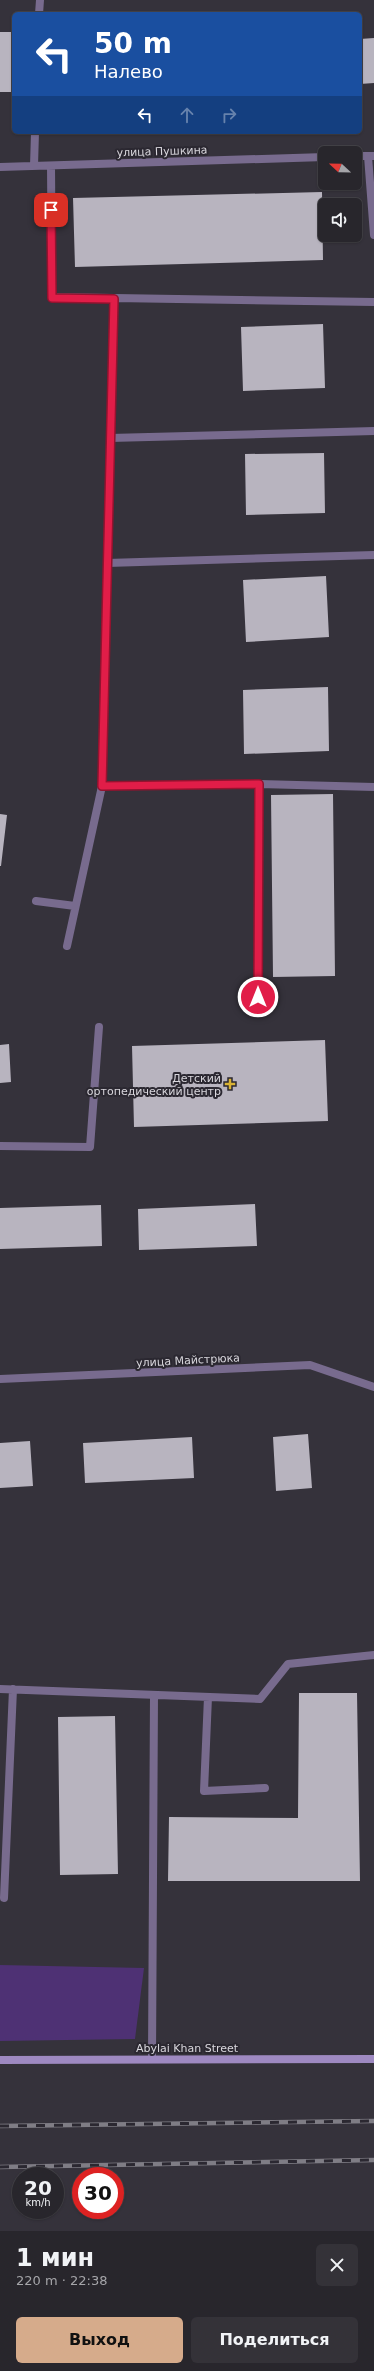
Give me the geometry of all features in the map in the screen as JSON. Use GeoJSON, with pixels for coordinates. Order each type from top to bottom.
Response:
{"type":"FeatureCollection","features":[{"type":"Feature","properties":{"kind":"main road","name":"Abylai Khan Street"},"geometry":{"type":"LineString","coordinates":[[0,2060],[374,2059]]}},
{"type":"Feature","properties":{"kind":"street"},"geometry":{"type":"LineString","coordinates":[[39,12],[40,0]]}},
{"type":"Feature","properties":{"kind":"street"},"geometry":{"type":"LineString","coordinates":[[34,166],[35,134]]}},
{"type":"Feature","properties":{"kind":"street"},"geometry":{"type":"LineString","coordinates":[[371,156],[374,235]]}},
{"type":"Feature","properties":{"kind":"street","name":"улица Пушкина"},"geometry":{"type":"LineString","coordinates":[[0,168],[318,157]]}},
{"type":"Feature","properties":{"kind":"street"},"geometry":{"type":"LineString","coordinates":[[51,166],[52,298],[374,302]]}},
{"type":"Feature","properties":{"kind":"street"},"geometry":{"type":"LineString","coordinates":[[67,946],[102,786],[114,299]]}},
{"type":"Feature","properties":{"kind":"street"},"geometry":{"type":"LineString","coordinates":[[110,438],[374,431]]}},
{"type":"Feature","properties":{"kind":"street"},"geometry":{"type":"LineString","coordinates":[[107,563],[374,555]]}},
{"type":"Feature","properties":{"kind":"street"},"geometry":{"type":"LineString","coordinates":[[102,786],[259,784],[374,787]]}},
{"type":"Feature","properties":{"kind":"street"},"geometry":{"type":"LineString","coordinates":[[258,997],[259,784]]}},
{"type":"Feature","properties":{"kind":"street"},"geometry":{"type":"LineString","coordinates":[[36,901],[76,906]]}},
{"type":"Feature","properties":{"kind":"street"},"geometry":{"type":"LineString","coordinates":[[0,1146],[90,1147],[99,1027]]}},
{"type":"Feature","properties":{"kind":"street","name":"улица Майстрюка"},"geometry":{"type":"LineString","coordinates":[[0,1379],[310,1365],[374,1387]]}},
{"type":"Feature","properties":{"kind":"street"},"geometry":{"type":"LineString","coordinates":[[0,1689],[260,1699],[288,1664],[374,1655]]}},
{"type":"Feature","properties":{"kind":"street"},"geometry":{"type":"LineString","coordinates":[[4,1898],[14,1689]]}},
{"type":"Feature","properties":{"kind":"street"},"geometry":{"type":"LineString","coordinates":[[152,2059],[154,1695]]}},
{"type":"Feature","properties":{"kind":"street"},"geometry":{"type":"LineString","coordinates":[[208,1697],[204,1791],[266,1788]]}},
{"type":"Feature","properties":{"kind":"shaded area"},"geometry":{"type":"Polygon","coordinates":[[[0,1965],[144,1968],[135,2039],[0,2041],[0,1965]]]}},
{"type":"Feature","properties":{"kind":"building"},"geometry":{"type":"Polygon","coordinates":[[[0,32],[12,32],[12,92],[0,92],[0,32]]]}},
{"type":"Feature","properties":{"kind":"building"},"geometry":{"type":"Polygon","coordinates":[[[374,38],[374,83],[362,84],[362,39],[374,38]]]}},
{"type":"Feature","properties":{"kind":"building"},"geometry":{"type":"Polygon","coordinates":[[[322,192],[322,198],[318,198],[318,242],[323,242],[323,260],[75,267],[73,198],[322,192]]]}},
{"type":"Feature","properties":{"kind":"building"},"geometry":{"type":"Polygon","coordinates":[[[323,324],[325,388],[243,391],[241,327],[323,324]]]}},
{"type":"Feature","properties":{"kind":"building"},"geometry":{"type":"Polygon","coordinates":[[[324,453],[325,513],[246,515],[245,454],[324,453]]]}},
{"type":"Feature","properties":{"kind":"building"},"geometry":{"type":"Polygon","coordinates":[[[326,576],[329,637],[246,642],[243,580],[326,576]]]}},
{"type":"Feature","properties":{"kind":"building"},"geometry":{"type":"Polygon","coordinates":[[[328,687],[329,751],[244,754],[243,690],[328,687]]]}},
{"type":"Feature","properties":{"kind":"building"},"geometry":{"type":"Polygon","coordinates":[[[333,794],[335,976],[273,977],[271,795],[333,794]]]}},
{"type":"Feature","properties":{"kind":"building"},"geometry":{"type":"Polygon","coordinates":[[[0,814],[7,815],[1,866],[0,866],[0,814]]]}},
{"type":"Feature","properties":{"kind":"building","name":"Детский ортопедический центр"},"geometry":{"type":"Polygon","coordinates":[[[325,1040],[328,1121],[134,1127],[132,1046],[325,1040]]]}},
{"type":"Feature","properties":{"kind":"building"},"geometry":{"type":"Polygon","coordinates":[[[9,1044],[11,1082],[0,1083],[0,1045],[9,1044]]]}},
{"type":"Feature","properties":{"kind":"building"},"geometry":{"type":"Polygon","coordinates":[[[255,1204],[257,1246],[139,1250],[138,1209],[255,1204]]]}},
{"type":"Feature","properties":{"kind":"building"},"geometry":{"type":"Polygon","coordinates":[[[101,1205],[102,1246],[0,1249],[0,1208],[101,1205]]]}},
{"type":"Feature","properties":{"kind":"building"},"geometry":{"type":"Polygon","coordinates":[[[308,1434],[312,1488],[276,1491],[273,1437],[308,1434]]]}},
{"type":"Feature","properties":{"kind":"building"},"geometry":{"type":"Polygon","coordinates":[[[192,1437],[194,1478],[85,1483],[83,1443],[192,1437]]]}},
{"type":"Feature","properties":{"kind":"building"},"geometry":{"type":"Polygon","coordinates":[[[30,1441],[33,1486],[0,1488],[0,1443],[30,1441]]]}},
{"type":"Feature","properties":{"kind":"building"},"geometry":{"type":"Polygon","coordinates":[[[299,1693],[357,1693],[360,1881],[168,1881],[169,1817],[298,1818],[299,1693]]]}},
{"type":"Feature","properties":{"kind":"building"},"geometry":{"type":"Polygon","coordinates":[[[115,1716],[118,1874],[60,1875],[58,1717],[115,1716]]]}},
{"type":"Feature","properties":{"kind":"railway"},"geometry":{"type":"LineString","coordinates":[[0,2126],[374,2121]]}},
{"type":"Feature","properties":{"kind":"railway"},"geometry":{"type":"LineString","coordinates":[[0,2167],[374,2160]]}},
{"type":"Feature","properties":{"kind":"place","name":"Детский ортопедический центр"},"geometry":{"type":"Point","coordinates":[230,1084]}},
{"type":"Feature","properties":{"kind":"route"},"geometry":{"type":"LineString","coordinates":[[51,210],[52,298],[114,299],[102,786],[259,784],[258,997]]}}]}
